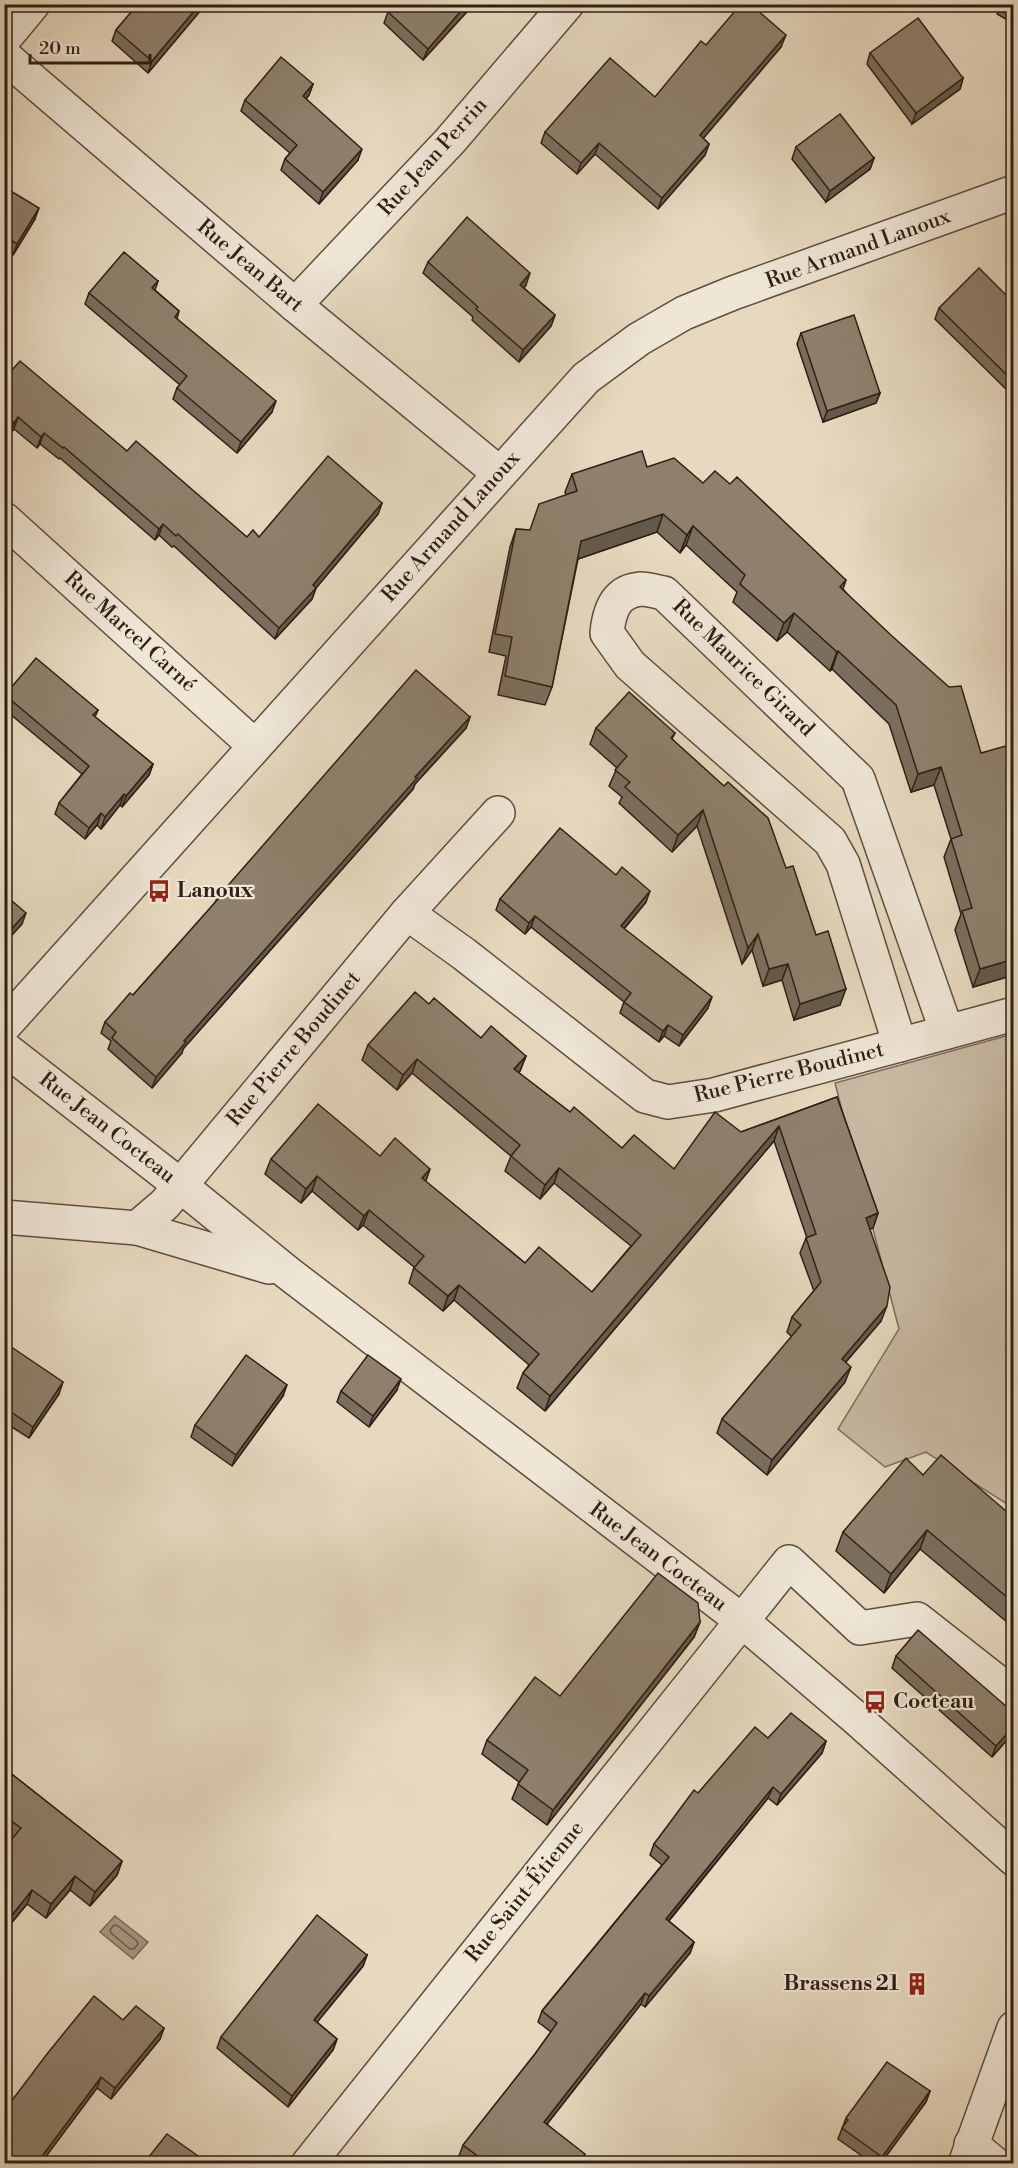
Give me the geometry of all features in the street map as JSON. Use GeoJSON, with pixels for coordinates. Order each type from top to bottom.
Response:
{"type":"FeatureCollection","features":[{"type":"Feature","properties":{"kind":"street"},"geometry":{"type":"LineString","coordinates":[[4,39],[33,4]]}},
{"type":"Feature","properties":{"kind":"street","name":"Rue Jean Perrin"},"geometry":{"type":"LineString","coordinates":[[295,305],[450,141],[567,4]]}},
{"type":"Feature","properties":{"kind":"street","name":"Rue Jean Bart"},"geometry":{"type":"LineString","coordinates":[[4,56],[295,305],[499,473]]}},
{"type":"Feature","properties":{"kind":"street","name":"Rue Armand Lanoux"},"geometry":{"type":"LineString","coordinates":[[4,1026],[586,378],[639,339],[684,313],[733,293],[1010,202]]}},
{"type":"Feature","properties":{"kind":"street","name":"Rue Marcel Carné"},"geometry":{"type":"LineString","coordinates":[[4,519],[255,746]]}},
{"type":"Feature","properties":{"kind":"street","name":"Rue Maurice Girard"},"geometry":{"type":"LineString","coordinates":[[900,1045],[843,864],[830,841],[630,665],[607,633],[609,612],[620,597],[640,589],[664,593],[858,779],[948,1032]]}},
{"type":"Feature","properties":{"kind":"street","name":"Rue Pierre Boudinet"},"geometry":{"type":"LineString","coordinates":[[181,1185],[407,913],[498,813]]}},
{"type":"Feature","properties":{"kind":"street","name":"Rue Pierre Boudinet"},"geometry":{"type":"LineString","coordinates":[[407,913],[464,954],[645,1096],[668,1102],[714,1095],[1014,1014]]}},
{"type":"Feature","properties":{"kind":"street","name":"Rue Jean Cocteau"},"geometry":{"type":"LineString","coordinates":[[4,1048],[181,1185],[288,1273],[741,1620],[857,1719],[1014,1859]]}},
{"type":"Feature","properties":{"kind":"street","name":"Rue Jean Cocteau"},"geometry":{"type":"LineString","coordinates":[[137,1228],[165,1204],[181,1185]]}},
{"type":"Feature","properties":{"kind":"street","name":"Rue Jean Cocteau"},"geometry":{"type":"LineString","coordinates":[[4,1217],[137,1228],[238,1256],[288,1273]]}},
{"type":"Feature","properties":{"kind":"street","name":"Rue Saint-Étienne"},"geometry":{"type":"LineString","coordinates":[[308,2163],[789,1562],[860,1628],[917,1619],[1014,1695]]}},
{"type":"Feature","properties":{"kind":"street"},"geometry":{"type":"LineString","coordinates":[[977,2157],[1014,2028]]}},
{"type":"Feature","properties":{"kind":"shaded area"},"geometry":{"type":"Polygon","coordinates":[[[1013,1034],[1013,1508],[926,1452],[885,1467],[838,1429],[899,1329],[835,1083],[1013,1034]]]}},
{"type":"Feature","properties":{"kind":"water"},"geometry":{"type":"Polygon","coordinates":[[[115,1916],[148,1942],[133,1959],[100,1932],[115,1916]]]}},
{"type":"Feature","properties":{"kind":"building"},"geometry":{"type":"Polygon","coordinates":[[[138,4],[200,4],[152,61],[116,30],[138,4]]]}},
{"type":"Feature","properties":{"kind":"building"},"geometry":{"type":"Polygon","coordinates":[[[395,4],[467,4],[428,49],[388,12],[395,4]]]}},
{"type":"Feature","properties":{"kind":"building"},"geometry":{"type":"Polygon","coordinates":[[[741,4],[750,4],[786,35],[700,135],[709,144],[662,198],[599,143],[581,163],[545,132],[610,58],[655,97],[701,41],[706,45],[741,4]]]}},
{"type":"Feature","properties":{"kind":"building"},"geometry":{"type":"Polygon","coordinates":[[[1004,4],[1014,4],[1014,10],[1004,4]]]}},
{"type":"Feature","properties":{"kind":"building"},"geometry":{"type":"Polygon","coordinates":[[[918,18],[963,78],[916,113],[870,53],[918,18]]]}},
{"type":"Feature","properties":{"kind":"building"},"geometry":{"type":"Polygon","coordinates":[[[281,57],[313,84],[303,96],[362,149],[323,192],[285,159],[297,145],[245,100],[281,57]]]}},
{"type":"Feature","properties":{"kind":"building"},"geometry":{"type":"Polygon","coordinates":[[[840,114],[874,158],[830,191],[796,147],[840,114]]]}},
{"type":"Feature","properties":{"kind":"building"},"geometry":{"type":"Polygon","coordinates":[[[4,187],[39,208],[17,244],[4,236],[4,187]]]}},
{"type":"Feature","properties":{"kind":"building"},"geometry":{"type":"Polygon","coordinates":[[[467,217],[530,273],[520,285],[555,315],[523,350],[476,309],[478,307],[428,262],[467,217]]]}},
{"type":"Feature","properties":{"kind":"building"},"geometry":{"type":"Polygon","coordinates":[[[124,252],[158,281],[152,288],[179,311],[175,317],[276,401],[241,442],[177,388],[187,376],[89,293],[124,252]]]}},
{"type":"Feature","properties":{"kind":"building"},"geometry":{"type":"Polygon","coordinates":[[[979,268],[1014,303],[1014,382],[939,308],[979,268]]]}},
{"type":"Feature","properties":{"kind":"building"},"geometry":{"type":"Polygon","coordinates":[[[854,315],[880,393],[827,411],[801,333],[854,315]]]}},
{"type":"Feature","properties":{"kind":"building"},"geometry":{"type":"Polygon","coordinates":[[[20,361],[127,451],[136,441],[247,537],[253,530],[259,537],[328,456],[382,503],[313,585],[316,588],[279,628],[178,534],[176,536],[163,524],[159,529],[64,447],[44,433],[41,437],[18,417],[14,423],[4,414],[4,379],[20,361]]]}},
{"type":"Feature","properties":{"kind":"building"},"geometry":{"type":"Polygon","coordinates":[[[642,451],[647,467],[674,458],[703,483],[715,471],[730,484],[737,477],[846,580],[840,587],[892,636],[949,687],[961,686],[981,753],[1006,746],[1014,772],[1014,959],[980,969],[962,911],[972,908],[951,839],[962,835],[941,767],[918,774],[896,705],[794,613],[784,623],[740,584],[745,575],[693,526],[687,535],[663,514],[581,541],[552,687],[505,676],[512,637],[495,634],[516,529],[530,530],[539,504],[577,491],[572,474],[642,451]]]}},
{"type":"Feature","properties":{"kind":"building"},"geometry":{"type":"Polygon","coordinates":[[[36,658],[98,710],[93,715],[153,764],[105,817],[101,813],[89,828],[59,803],[89,766],[5,695],[36,658]]]}},
{"type":"Feature","properties":{"kind":"building"},"geometry":{"type":"Polygon","coordinates":[[[416,670],[470,717],[184,1041],[186,1042],[156,1077],[112,1038],[116,1032],[105,1022],[130,993],[133,995],[218,899],[416,670]]]}},
{"type":"Feature","properties":{"kind":"building"},"geometry":{"type":"Polygon","coordinates":[[[629,692],[675,733],[671,738],[724,786],[728,782],[768,818],[786,868],[793,866],[816,935],[828,931],[846,989],[800,1004],[788,964],[769,969],[758,934],[748,948],[703,810],[678,835],[625,787],[630,782],[615,770],[627,756],[596,728],[629,692]]]}},
{"type":"Feature","properties":{"kind":"building"},"geometry":{"type":"Polygon","coordinates":[[[560,828],[616,875],[622,867],[650,891],[621,926],[712,997],[683,1035],[668,1025],[663,1031],[624,1002],[631,993],[535,916],[529,923],[500,899],[560,828]]]}},
{"type":"Feature","properties":{"kind":"building"},"geometry":{"type":"Polygon","coordinates":[[[4,894],[26,913],[4,937],[4,894]]]}},
{"type":"Feature","properties":{"kind":"building"},"geometry":{"type":"Polygon","coordinates":[[[415,992],[429,1004],[434,998],[481,1038],[491,1026],[526,1056],[514,1069],[570,1112],[574,1107],[622,1148],[634,1135],[674,1169],[715,1112],[741,1132],[837,1097],[878,1213],[866,1218],[890,1287],[887,1306],[842,1359],[851,1367],[772,1460],[722,1419],[801,1325],[792,1317],[821,1282],[806,1238],[816,1234],[779,1126],[550,1396],[523,1373],[539,1354],[459,1285],[448,1296],[414,1268],[424,1256],[369,1210],[364,1216],[317,1176],[306,1189],[271,1159],[318,1104],[380,1156],[395,1138],[430,1169],[422,1178],[525,1263],[539,1247],[592,1292],[641,1235],[559,1168],[545,1185],[511,1156],[520,1145],[417,1059],[403,1075],[368,1045],[415,992]]]}},
{"type":"Feature","properties":{"kind":"building"},"geometry":{"type":"Polygon","coordinates":[[[4,1342],[63,1382],[33,1427],[4,1407],[4,1342]]]}},
{"type":"Feature","properties":{"kind":"building"},"geometry":{"type":"Polygon","coordinates":[[[246,1355],[287,1385],[236,1455],[195,1425],[246,1355]]]}},
{"type":"Feature","properties":{"kind":"building"},"geometry":{"type":"Polygon","coordinates":[[[368,1355],[401,1379],[373,1416],[341,1391],[368,1355]]]}},
{"type":"Feature","properties":{"kind":"building"},"geometry":{"type":"Polygon","coordinates":[[[941,1455],[1014,1518],[1014,1603],[927,1530],[891,1574],[843,1532],[906,1458],[923,1475],[941,1455]]]}},
{"type":"Feature","properties":{"kind":"building"},"geometry":{"type":"Polygon","coordinates":[[[658,1573],[698,1603],[700,1622],[553,1810],[518,1784],[528,1770],[487,1740],[535,1677],[560,1696],[658,1573]]]}},
{"type":"Feature","properties":{"kind":"building"},"geometry":{"type":"Polygon","coordinates":[[[918,1630],[1014,1713],[1014,1726],[996,1746],[896,1656],[918,1630]]]}},
{"type":"Feature","properties":{"kind":"building"},"geometry":{"type":"Polygon","coordinates":[[[791,1713],[826,1741],[781,1794],[773,1787],[666,1919],[694,1942],[649,1996],[645,1993],[544,2122],[585,2154],[577,2163],[487,2163],[463,2145],[557,2023],[542,2011],[669,1857],[654,1844],[694,1790],[698,1793],[755,1727],[768,1738],[791,1713]]]}},
{"type":"Feature","properties":{"kind":"building"},"geometry":{"type":"Polygon","coordinates":[[[4,1768],[122,1861],[95,1892],[75,1876],[51,1904],[32,1890],[9,1919],[4,1915],[4,1849],[21,1828],[4,1816],[4,1768]]]}},
{"type":"Feature","properties":{"kind":"building"},"geometry":{"type":"Polygon","coordinates":[[[317,1915],[367,1955],[314,2020],[337,2039],[292,2096],[221,2037],[317,1915]]]}},
{"type":"Feature","properties":{"kind":"building"},"geometry":{"type":"Polygon","coordinates":[[[94,1996],[123,2020],[136,2006],[164,2028],[115,2088],[101,2077],[37,2163],[4,2163],[4,2111],[94,1996]]]}},
{"type":"Feature","properties":{"kind":"building"},"geometry":{"type":"Polygon","coordinates":[[[887,2062],[930,2091],[882,2157],[842,2128],[848,2120],[846,2118],[887,2062]]]}},
{"type":"Feature","properties":{"kind":"building"},"geometry":{"type":"Polygon","coordinates":[[[167,2134],[208,2163],[144,2163],[167,2134]]]}},
{"type":"Feature","properties":{"kind":"place","name":"Lanoux"},"geometry":{"type":"Point","coordinates":[159,891]}},
{"type":"Feature","properties":{"kind":"place","name":"Cocteau"},"geometry":{"type":"Point","coordinates":[875,1702]}},
{"type":"Feature","properties":{"kind":"place","name":"Brassens 21"},"geometry":{"type":"Point","coordinates":[917,1984]}}]}
